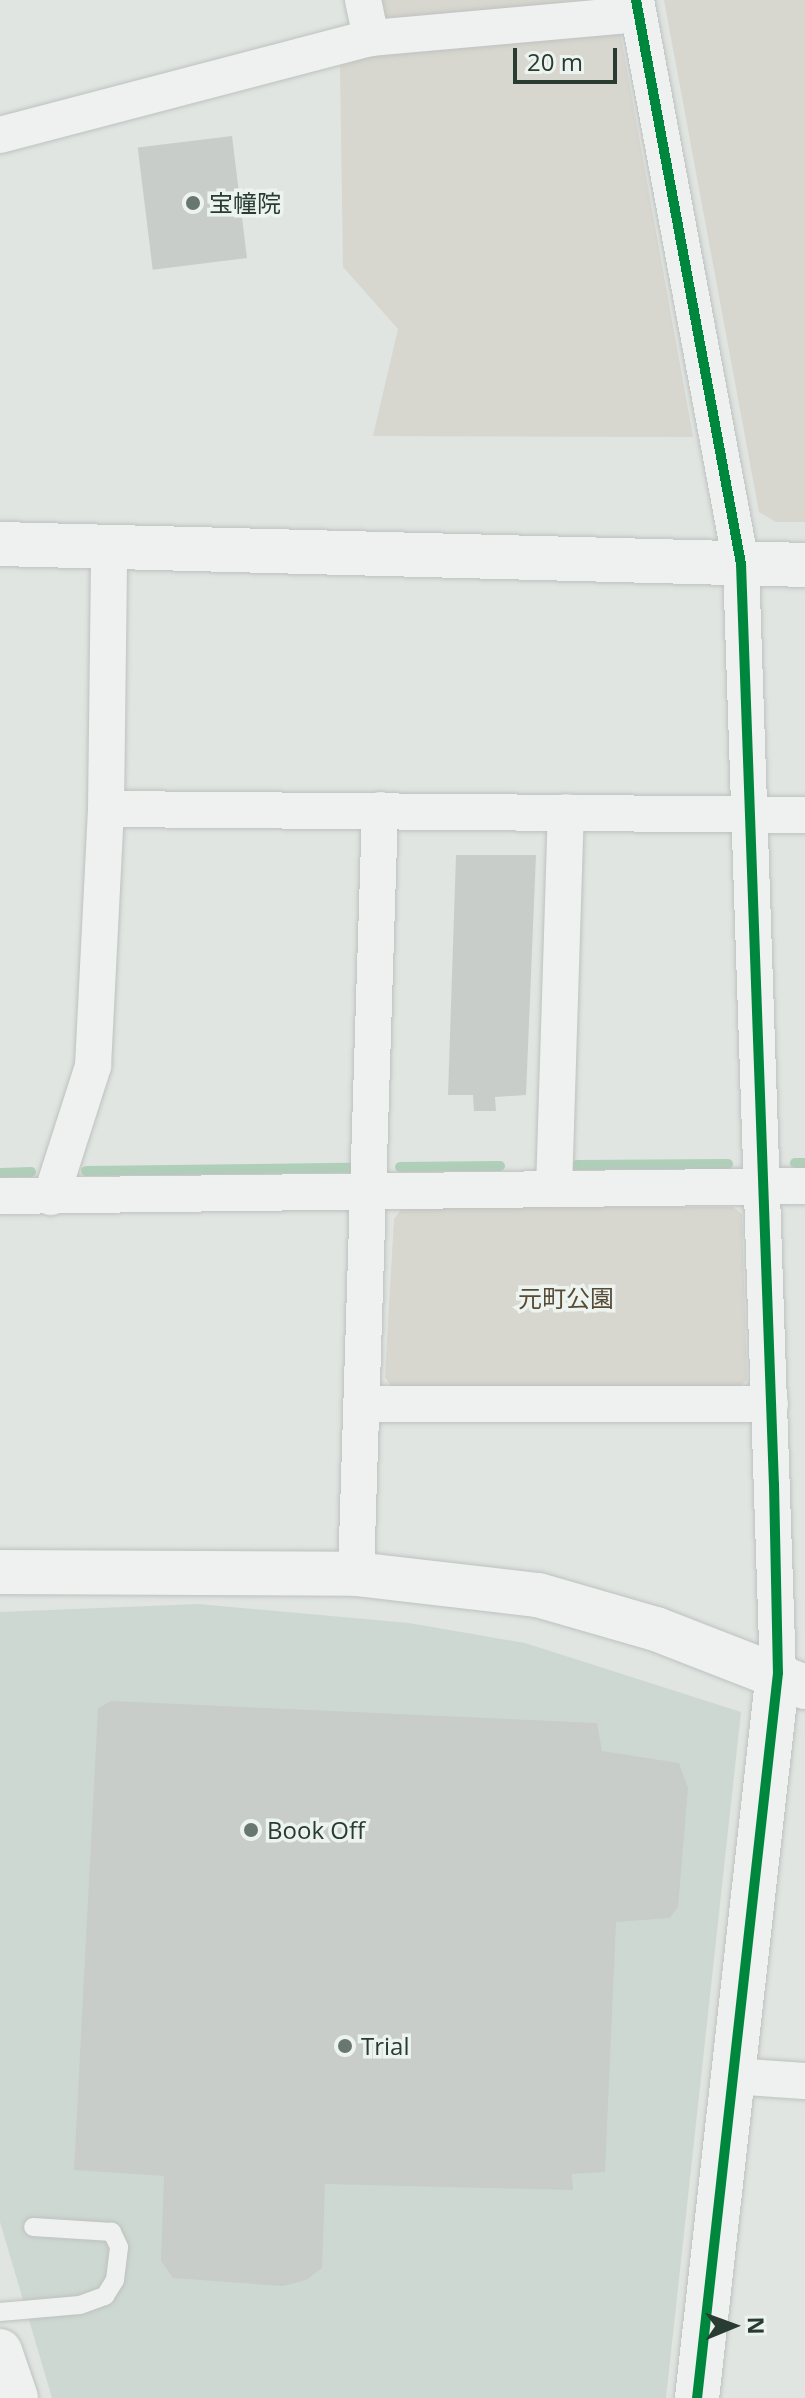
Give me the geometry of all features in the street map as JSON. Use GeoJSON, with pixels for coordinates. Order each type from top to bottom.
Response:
{"type":"FeatureCollection","features":[{"type":"Feature","properties":{"kind":"street"},"geometry":{"type":"LineString","coordinates":[[363,0],[371,38]]}},
{"type":"Feature","properties":{"kind":"street"},"geometry":{"type":"LineString","coordinates":[[0,133],[371,38],[637,7],[741,564],[770,1404],[790,1484],[792,1680],[733,2076],[697,2398]]}},
{"type":"Feature","properties":{"kind":"street"},"geometry":{"type":"LineString","coordinates":[[0,544],[805,565]]}},
{"type":"Feature","properties":{"kind":"street"},"geometry":{"type":"LineString","coordinates":[[51,1197],[93,1066],[106,809],[109,548]]}},
{"type":"Feature","properties":{"kind":"street"},"geometry":{"type":"LineString","coordinates":[[106,809],[805,815]]}},
{"type":"Feature","properties":{"kind":"street"},"geometry":{"type":"LineString","coordinates":[[356,1574],[372,1194],[380,810]]}},
{"type":"Feature","properties":{"kind":"street"},"geometry":{"type":"LineString","coordinates":[[554,1189],[566,812]]}},
{"type":"Feature","properties":{"kind":"street"},"geometry":{"type":"LineString","coordinates":[[0,1196],[372,1194],[805,1186]]}},
{"type":"Feature","properties":{"kind":"street"},"geometry":{"type":"LineString","coordinates":[[363,1404],[770,1404]]}},
{"type":"Feature","properties":{"kind":"street"},"geometry":{"type":"LineString","coordinates":[[0,1572],[356,1574],[538,1595],[656,1629],[792,1680]]}},
{"type":"Feature","properties":{"kind":"street"},"geometry":{"type":"LineString","coordinates":[[733,2076],[805,2081]]}},
{"type":"Feature","properties":{"kind":"street"},"geometry":{"type":"LineString","coordinates":[[0,2351],[16,2398]]}},
{"type":"Feature","properties":{"kind":"lane"},"geometry":{"type":"LineString","coordinates":[[0,2312],[80,2305],[105,2296],[115,2280],[119,2247],[112,2232],[33,2227]]}},
{"type":"Feature","properties":{"kind":"shaded area"},"geometry":{"type":"Polygon","coordinates":[[[198,1604],[409,1623],[525,1643],[741,1712],[666,2398],[52,2398],[0,2222],[0,1612],[198,1604]]]}},
{"type":"Feature","properties":{"kind":"green space"},"geometry":{"type":"Polygon","coordinates":[[[376,0],[610,0],[396,23],[380,15],[376,0]]]}},
{"type":"Feature","properties":{"kind":"green space"},"geometry":{"type":"Polygon","coordinates":[[[664,0],[805,0],[805,522],[776,522],[759,512],[664,0]]]}},
{"type":"Feature","properties":{"kind":"green space"},"geometry":{"type":"Polygon","coordinates":[[[620,31],[693,437],[373,436],[398,329],[343,267],[340,66],[384,51],[620,31]]]}},
{"type":"Feature","properties":{"kind":"green space","name":"元町公園"},"geometry":{"type":"Polygon","coordinates":[[[403,1207],[733,1207],[742,1214],[747,1380],[739,1387],[393,1389],[385,1377],[394,1219],[403,1207]]]}},
{"type":"Feature","properties":{"kind":"building","name":"宝幢院"},"geometry":{"type":"Polygon","coordinates":[[[232,136],[247,258],[153,270],[138,148],[232,136]]]}},
{"type":"Feature","properties":{"kind":"building"},"geometry":{"type":"Polygon","coordinates":[[[456,855],[536,855],[526,1095],[495,1097],[496,1111],[474,1111],[473,1095],[448,1095],[456,855]]]}},
{"type":"Feature","properties":{"kind":"building","name":"Trial"},"geometry":{"type":"Polygon","coordinates":[[[111,1701],[597,1723],[602,1751],[679,1763],[688,1788],[678,1907],[670,1918],[616,1922],[605,2172],[572,2174],[573,2190],[325,2184],[322,2268],[306,2280],[283,2286],[173,2278],[161,2261],[164,2176],[74,2170],[98,1708],[111,1701]]]}},
{"type":"Feature","properties":{"kind":"waterway"},"geometry":{"type":"LineString","coordinates":[[795,1163],[805,1163]]}},
{"type":"Feature","properties":{"kind":"waterway"},"geometry":{"type":"LineString","coordinates":[[576,1165],[728,1164]]}},
{"type":"Feature","properties":{"kind":"waterway"},"geometry":{"type":"LineString","coordinates":[[400,1167],[500,1166]]}},
{"type":"Feature","properties":{"kind":"waterway"},"geometry":{"type":"LineString","coordinates":[[86,1171],[350,1168]]}},
{"type":"Feature","properties":{"kind":"waterway"},"geometry":{"type":"LineString","coordinates":[[0,1173],[31,1172]]}},
{"type":"Feature","properties":{"kind":"cycle path"},"geometry":{"type":"LineString","coordinates":[[636,0],[741,564],[774,1484],[778,1673],[697,2398]]}},
{"type":"Feature","properties":{"kind":"place","name":"宝幢院"},"geometry":{"type":"Point","coordinates":[193,203]}},
{"type":"Feature","properties":{"kind":"place","name":"Book Off"},"geometry":{"type":"Point","coordinates":[251,1830]}},
{"type":"Feature","properties":{"kind":"place","name":"Trial"},"geometry":{"type":"Point","coordinates":[345,2046]}}]}
